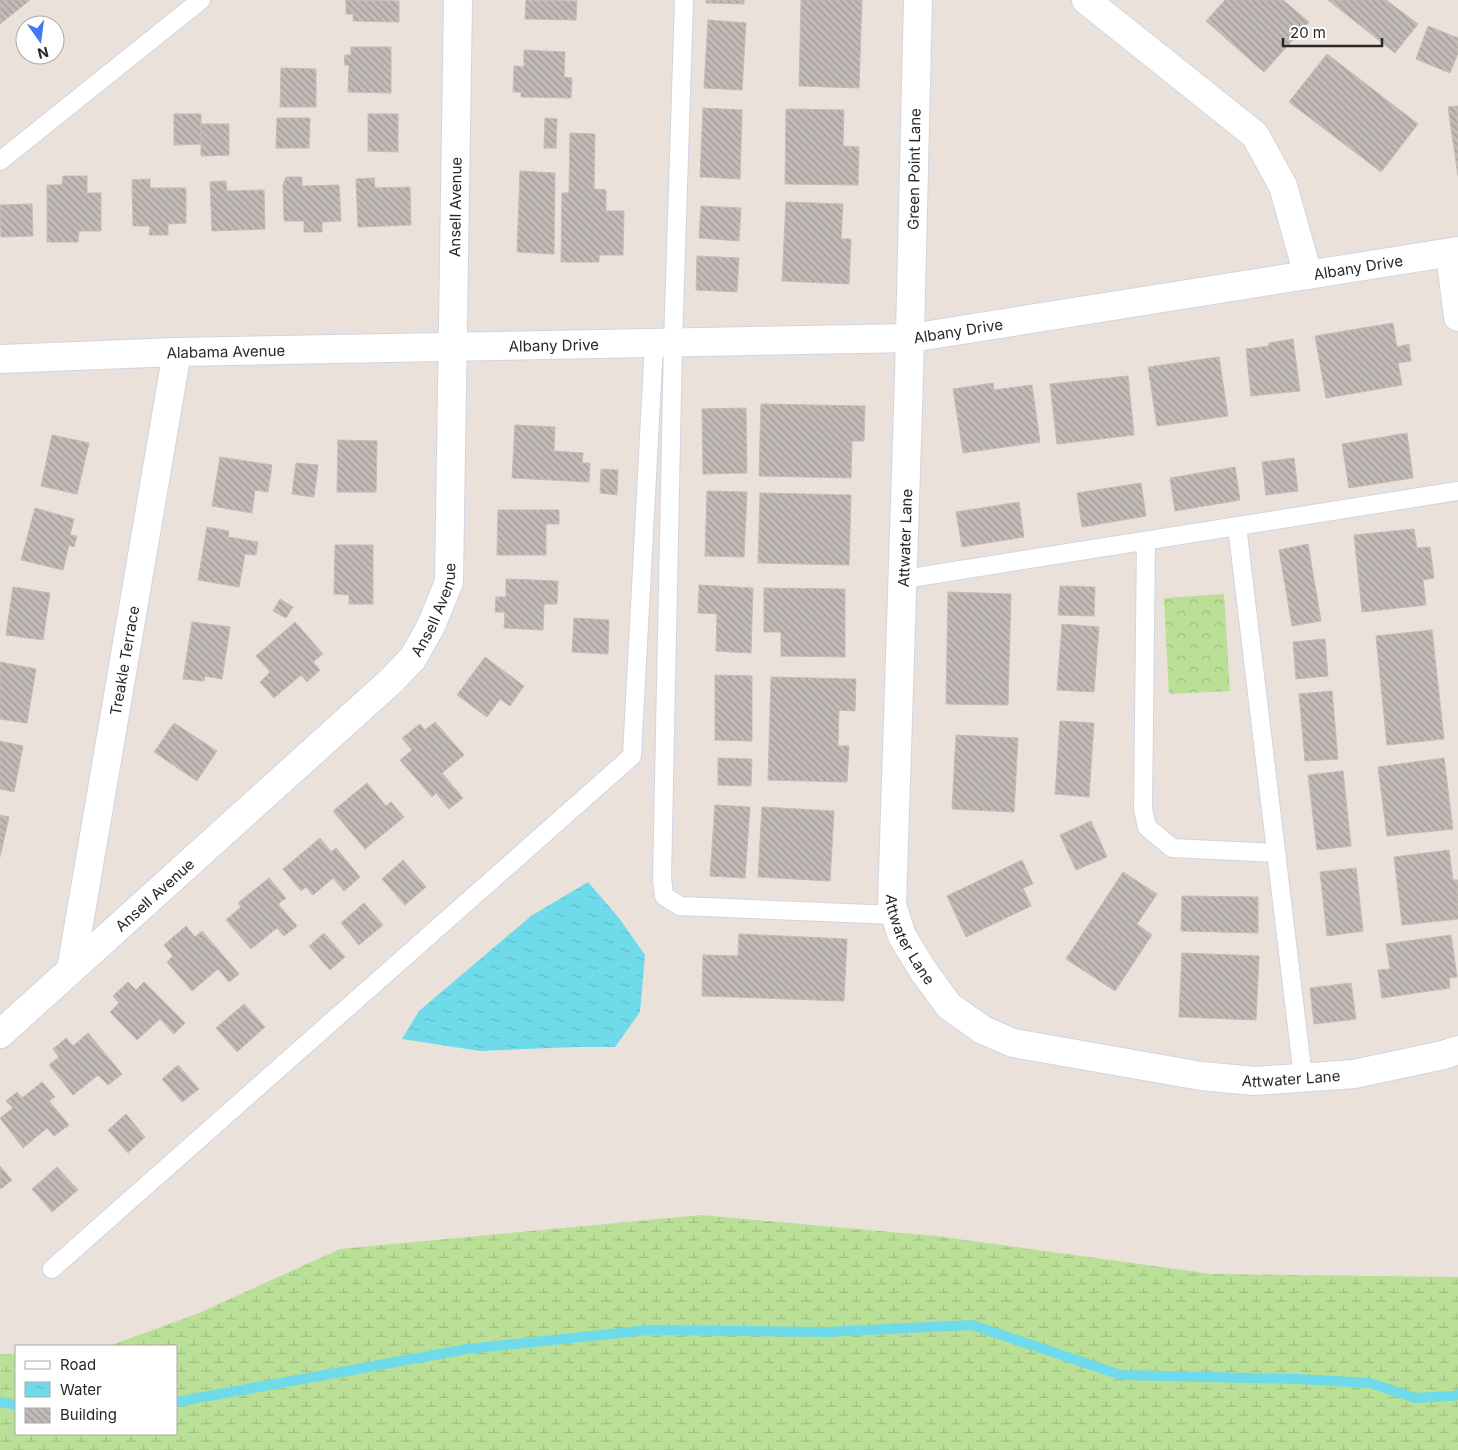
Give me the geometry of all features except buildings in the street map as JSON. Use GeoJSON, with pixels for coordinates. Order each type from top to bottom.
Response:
{"type":"FeatureCollection","features":[{"type":"Feature","properties":{"kind":"street","name":"Ansell Avenue"},"geometry":{"type":"LineString","coordinates":[[0,1034],[391,681],[413,658],[432,626],[449,582],[458,0]]}},
{"type":"Feature","properties":{"kind":"street","name":"Green Point Lane"},"geometry":{"type":"LineString","coordinates":[[910,338],[918,0]]}},
{"type":"Feature","properties":{"kind":"street"},"geometry":{"type":"LineString","coordinates":[[1086,0],[1255,135],[1283,186],[1308,275]]}},
{"type":"Feature","properties":{"kind":"street","name":"Albany Drive"},"geometry":{"type":"LineString","coordinates":[[453,347],[910,338],[1454,252]]}},
{"type":"Feature","properties":{"kind":"street"},"geometry":{"type":"LineString","coordinates":[[1454,252],[1458,317]]}},
{"type":"Feature","properties":{"kind":"street","name":"Attwater Lane"},"geometry":{"type":"LineString","coordinates":[[910,338],[904,579],[892,905],[902,936],[924,972],[949,1006],[982,1030],[1013,1043],[1201,1076],[1255,1081],[1354,1074],[1458,1050]]}},
{"type":"Feature","properties":{"kind":"street","name":"Alabama Avenue"},"geometry":{"type":"LineString","coordinates":[[0,359],[177,352],[453,347]]}},
{"type":"Feature","properties":{"kind":"street","name":"Treakle Terrace"},"geometry":{"type":"LineString","coordinates":[[71,970],[177,352]]}},
{"type":"Feature","properties":{"kind":"lane"},"geometry":{"type":"LineString","coordinates":[[0,161],[200,0]]}},
{"type":"Feature","properties":{"kind":"lane"},"geometry":{"type":"LineString","coordinates":[[52,1269],[632,756],[664,343],[684,0]]}},
{"type":"Feature","properties":{"kind":"lane"},"geometry":{"type":"LineString","coordinates":[[664,343],[662,868],[664,896],[680,906],[895,915]]}},
{"type":"Feature","properties":{"kind":"lane"},"geometry":{"type":"LineString","coordinates":[[904,579],[1458,491]]}},
{"type":"Feature","properties":{"kind":"lane"},"geometry":{"type":"LineString","coordinates":[[1237,526],[1303,1077]]}},
{"type":"Feature","properties":{"kind":"lane"},"geometry":{"type":"LineString","coordinates":[[1146,541],[1143,808],[1147,827],[1172,848],[1276,854]]}},
{"type":"Feature","properties":{"kind":"green space"},"geometry":{"type":"Polygon","coordinates":[[[1224,594],[1230,691],[1169,694],[1164,598],[1224,594]]]}},
{"type":"Feature","properties":{"kind":"green space"},"geometry":{"type":"Polygon","coordinates":[[[701,1215],[936,1236],[1212,1274],[1458,1277],[1458,1450],[0,1450],[1,1354],[15,1354],[15,1435],[178,1435],[178,1345],[112,1345],[199,1313],[340,1249],[701,1215]]]}},
{"type":"Feature","properties":{"kind":"water"},"geometry":{"type":"Polygon","coordinates":[[[588,882],[619,918],[645,955],[640,1012],[615,1047],[480,1051],[402,1039],[419,1011],[531,916],[588,882]]]}},
{"type":"Feature","properties":{"kind":"waterway"},"geometry":{"type":"LineString","coordinates":[[178,1402],[467,1349],[649,1330],[826,1332],[972,1325],[1121,1375],[1299,1379],[1370,1383],[1415,1398],[1454,1396],[1458,1394]]}},
{"type":"Feature","properties":{"kind":"waterway"},"geometry":{"type":"LineString","coordinates":[[0,1402],[15,1405]]}}]}
